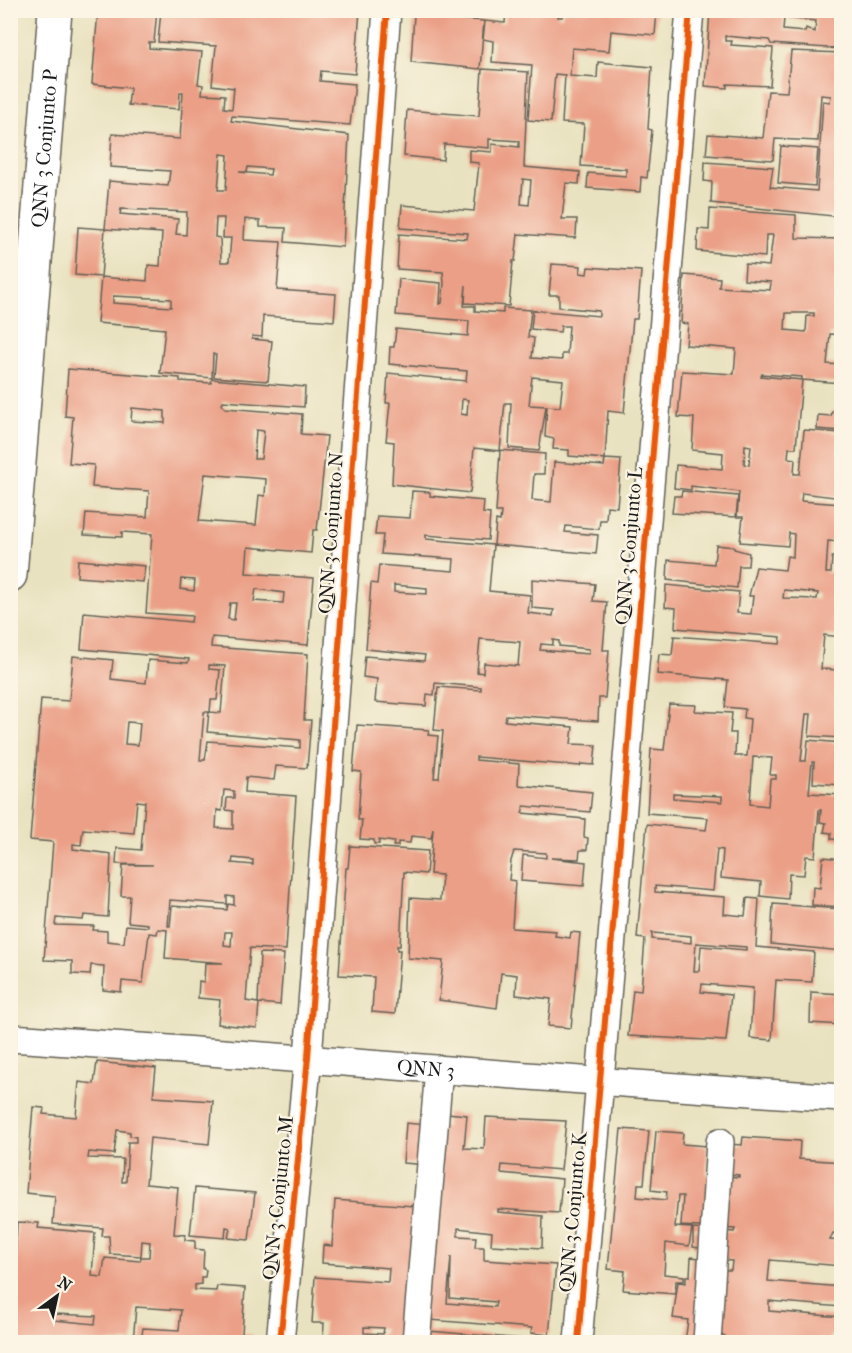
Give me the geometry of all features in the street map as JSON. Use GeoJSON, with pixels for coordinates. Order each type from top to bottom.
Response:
{"type":"FeatureCollection","features":[{"type":"Feature","properties":{"kind":"street","name":"QNN 3 Conjunto P"},"geometry":{"type":"LineString","coordinates":[[10,575],[55,10]]}},
{"type":"Feature","properties":{"kind":"street","name":"QNN 3 Conjunto N"},"geometry":{"type":"LineString","coordinates":[[308,1057],[387,10]]}},
{"type":"Feature","properties":{"kind":"street","name":"QNN 3 Conjunto L"},"geometry":{"type":"LineString","coordinates":[[602,1084],[690,10]]}},
{"type":"Feature","properties":{"kind":"street","name":"QNN 3"},"geometry":{"type":"LineString","coordinates":[[10,1038],[308,1057],[602,1084],[842,1098]]}},
{"type":"Feature","properties":{"kind":"street","name":"QNN 3 Conjunto M"},"geometry":{"type":"LineString","coordinates":[[280,1342],[308,1057]]}},
{"type":"Feature","properties":{"kind":"street"},"geometry":{"type":"LineString","coordinates":[[416,1342],[439,1069]]}},
{"type":"Feature","properties":{"kind":"street","name":"QNN 3 Conjunto K"},"geometry":{"type":"LineString","coordinates":[[578,1342],[602,1084]]}},
{"type":"Feature","properties":{"kind":"street"},"geometry":{"type":"LineString","coordinates":[[707,1342],[720,1142]]}},
{"type":"Feature","properties":{"kind":"building"},"geometry":{"type":"Polygon","coordinates":[[[98,10],[157,10],[154,42],[149,42],[149,48],[202,52],[198,84],[203,85],[202,94],[225,95],[224,108],[232,109],[234,88],[212,85],[216,46],[158,42],[161,10],[211,10],[211,14],[214,15],[215,10],[245,13],[245,10],[360,10],[355,74],[321,71],[320,81],[355,84],[350,125],[232,116],[231,121],[349,135],[343,247],[285,242],[286,228],[260,227],[260,221],[245,219],[244,240],[281,242],[277,290],[336,294],[334,321],[263,316],[262,337],[252,336],[252,339],[272,341],[268,381],[214,377],[216,355],[213,354],[212,378],[160,373],[165,329],[97,323],[101,277],[147,281],[148,265],[160,266],[162,233],[105,229],[109,181],[168,186],[170,171],[110,167],[112,134],[180,139],[183,92],[180,92],[179,109],[128,105],[130,88],[92,84],[98,10]],[[221,154],[218,190],[226,190],[228,155],[221,154]],[[248,167],[247,172],[239,172],[270,175],[271,169],[248,167]],[[121,209],[120,214],[178,219],[176,234],[186,235],[187,212],[121,209]],[[216,218],[215,237],[220,238],[221,262],[229,262],[231,238],[223,238],[224,218],[216,218]],[[113,296],[113,303],[171,307],[171,299],[113,296]]]}},
{"type":"Feature","properties":{"kind":"building"},"geometry":{"type":"Polygon","coordinates":[[[506,10],[559,10],[558,17],[562,17],[563,10],[657,10],[655,35],[611,31],[609,51],[572,48],[570,76],[597,78],[598,62],[652,67],[648,129],[652,130],[647,178],[641,177],[640,192],[587,188],[588,173],[626,176],[626,169],[581,166],[584,124],[562,123],[565,75],[555,74],[551,122],[528,120],[532,65],[492,62],[493,41],[483,39],[485,21],[505,23],[506,10]]]}},
{"type":"Feature","properties":{"kind":"building"},"geometry":{"type":"Polygon","coordinates":[[[710,10],[842,10],[842,49],[771,44],[769,40],[725,36],[725,41],[732,41],[731,45],[773,48],[770,86],[727,84],[727,88],[705,86],[710,10]],[[784,18],[783,30],[805,32],[806,28],[815,32],[816,21],[784,18]]]}},
{"type":"Feature","properties":{"kind":"building"},"geometry":{"type":"Polygon","coordinates":[[[414,15],[484,21],[480,69],[411,62],[414,15]]]}},
{"type":"Feature","properties":{"kind":"building"},"geometry":{"type":"Polygon","coordinates":[[[791,51],[842,53],[842,217],[711,203],[712,182],[704,181],[705,162],[773,167],[770,187],[817,191],[823,101],[830,102],[831,96],[821,95],[818,141],[775,139],[773,160],[706,155],[708,134],[763,138],[768,91],[787,92],[791,51]]]}},
{"type":"Feature","properties":{"kind":"building"},"geometry":{"type":"Polygon","coordinates":[[[482,69],[528,72],[524,167],[580,172],[579,184],[566,183],[562,219],[577,219],[576,235],[575,238],[518,234],[509,306],[465,303],[466,285],[464,306],[475,306],[475,311],[503,313],[503,308],[531,310],[528,337],[534,338],[532,358],[562,360],[562,354],[567,354],[569,326],[561,326],[560,332],[531,329],[533,310],[599,316],[599,311],[559,307],[559,295],[549,295],[552,264],[581,266],[580,273],[587,274],[588,267],[641,271],[637,319],[633,319],[624,413],[608,411],[605,459],[621,460],[617,507],[607,506],[606,520],[600,520],[599,529],[566,526],[565,532],[598,535],[596,554],[494,545],[496,520],[500,521],[501,512],[496,512],[500,451],[474,448],[470,493],[392,484],[394,442],[386,441],[390,403],[386,403],[388,373],[466,381],[467,371],[389,364],[390,347],[394,347],[396,329],[468,336],[469,321],[396,315],[399,279],[441,283],[440,304],[444,284],[443,272],[397,269],[399,234],[467,239],[468,233],[400,228],[402,205],[474,211],[479,163],[469,162],[469,150],[492,152],[492,144],[519,147],[519,141],[489,139],[489,148],[444,144],[443,160],[404,156],[407,110],[479,116],[482,69]],[[523,179],[521,204],[529,205],[531,180],[523,179]],[[532,377],[529,405],[546,406],[539,451],[509,448],[511,403],[505,403],[500,450],[545,454],[544,474],[534,474],[532,500],[551,502],[554,462],[604,466],[605,459],[569,456],[569,450],[553,449],[554,439],[545,437],[547,406],[560,407],[563,380],[532,377]],[[462,399],[461,414],[467,415],[468,400],[462,399]]]}},
{"type":"Feature","properties":{"kind":"building"},"geometry":{"type":"Polygon","coordinates":[[[781,146],[818,149],[815,186],[778,183],[781,146]]]}},
{"type":"Feature","properties":{"kind":"building"},"geometry":{"type":"Polygon","coordinates":[[[710,209],[796,215],[796,238],[842,239],[842,335],[830,334],[827,364],[842,365],[842,383],[802,380],[796,448],[789,448],[788,458],[795,459],[794,474],[800,474],[804,430],[842,433],[842,498],[802,493],[801,501],[842,504],[842,542],[828,541],[826,573],[831,573],[832,557],[842,557],[842,637],[824,635],[821,669],[840,670],[838,698],[842,698],[842,738],[809,736],[811,714],[806,714],[801,761],[806,761],[808,740],[842,743],[842,785],[813,783],[814,762],[812,762],[809,793],[842,795],[842,840],[831,839],[831,833],[824,832],[826,823],[820,822],[821,810],[819,810],[815,857],[806,856],[804,875],[789,874],[788,899],[760,896],[761,882],[721,878],[723,850],[717,849],[713,891],[655,886],[655,892],[725,897],[724,914],[745,916],[747,898],[759,899],[756,947],[814,952],[812,982],[776,980],[772,1040],[750,1038],[753,988],[702,984],[701,992],[731,995],[726,1041],[628,1036],[633,990],[641,991],[645,939],[637,938],[647,824],[706,830],[708,818],[647,813],[651,749],[664,750],[669,704],[696,705],[695,711],[732,713],[730,733],[736,733],[735,756],[747,756],[750,719],[744,718],[745,709],[725,707],[728,680],[657,674],[659,654],[672,655],[674,636],[780,644],[781,637],[675,628],[676,608],[665,607],[666,585],[739,592],[737,613],[751,614],[753,596],[749,596],[756,567],[785,570],[787,556],[793,557],[794,534],[789,533],[788,546],[740,542],[743,517],[737,517],[739,492],[691,486],[691,490],[674,488],[676,465],[722,469],[723,453],[692,450],[694,418],[678,417],[682,371],[734,374],[736,349],[686,345],[688,324],[681,323],[684,275],[720,278],[719,287],[770,290],[771,282],[744,280],[745,264],[769,266],[773,235],[766,235],[765,257],[697,251],[698,229],[709,230],[710,209]],[[786,313],[785,330],[806,332],[807,316],[814,316],[814,313],[786,313]],[[762,374],[761,376],[802,380],[802,377],[762,374]],[[745,445],[744,464],[749,465],[751,446],[745,445]],[[784,590],[783,598],[817,599],[818,593],[784,590]],[[753,757],[750,804],[768,806],[770,779],[776,779],[776,775],[770,775],[772,758],[753,757]],[[673,794],[673,798],[722,802],[722,796],[673,794]],[[652,933],[652,939],[691,943],[691,936],[652,933]],[[696,943],[694,971],[699,971],[701,946],[746,950],[746,947],[696,943]]]}},
{"type":"Feature","properties":{"kind":"building"},"geometry":{"type":"Polygon","coordinates":[[[78,227],[105,229],[101,277],[75,275],[78,227]]]}},
{"type":"Feature","properties":{"kind":"building"},"geometry":{"type":"Polygon","coordinates":[[[68,369],[180,378],[180,381],[211,383],[212,379],[305,387],[304,407],[223,401],[222,405],[225,408],[302,414],[301,434],[327,436],[317,530],[313,530],[311,553],[248,547],[246,573],[314,578],[308,645],[212,637],[211,647],[308,654],[304,720],[311,720],[307,768],[276,766],[274,780],[246,777],[245,792],[296,796],[286,950],[250,948],[246,1001],[258,1003],[260,953],[284,954],[280,1005],[259,1003],[257,1028],[218,1024],[220,1000],[198,998],[199,981],[204,982],[205,963],[223,963],[165,958],[167,930],[158,929],[157,934],[149,933],[143,983],[122,981],[121,992],[103,990],[104,966],[91,965],[90,975],[72,974],[72,961],[44,960],[53,842],[30,840],[41,699],[69,701],[73,656],[113,660],[111,679],[146,683],[148,660],[188,663],[189,659],[81,649],[84,612],[191,622],[192,616],[146,613],[152,534],[122,532],[122,537],[84,535],[86,513],[147,517],[149,491],[92,487],[94,465],[69,463],[73,417],[65,416],[68,369]],[[132,408],[131,421],[165,423],[165,411],[132,408]],[[256,430],[254,459],[261,459],[264,431],[256,430]],[[205,474],[199,521],[256,525],[259,495],[265,496],[266,479],[205,474]],[[181,579],[180,589],[194,591],[195,580],[181,579]],[[256,589],[254,601],[283,603],[284,593],[256,589]],[[230,603],[228,619],[234,620],[236,603],[230,603]],[[209,665],[209,669],[220,670],[217,700],[211,700],[210,712],[221,713],[225,666],[209,665]],[[204,712],[200,760],[205,760],[208,741],[300,748],[300,740],[207,732],[209,712],[204,712]],[[127,722],[125,744],[138,745],[140,723],[127,722]],[[224,790],[222,811],[217,810],[216,828],[233,829],[233,811],[226,810],[227,798],[234,798],[234,791],[224,790]],[[137,801],[134,833],[83,829],[81,845],[73,844],[73,849],[111,854],[108,917],[84,915],[83,920],[56,918],[55,925],[94,926],[93,930],[107,931],[107,941],[124,943],[126,925],[148,927],[148,924],[128,922],[130,896],[121,896],[123,865],[153,865],[116,864],[117,848],[141,850],[145,802],[137,801]],[[233,858],[232,863],[253,865],[253,860],[233,858]],[[227,896],[227,904],[170,900],[168,926],[170,926],[172,906],[227,910],[228,904],[234,905],[234,897],[227,896]],[[225,932],[224,945],[231,946],[232,932],[225,932]]]}},
{"type":"Feature","properties":{"kind":"building"},"geometry":{"type":"Polygon","coordinates":[[[832,411],[842,412],[842,431],[817,429],[818,415],[831,416],[832,411]]]}},
{"type":"Feature","properties":{"kind":"building"},"geometry":{"type":"Polygon","coordinates":[[[412,491],[430,492],[430,496],[484,501],[483,513],[490,514],[488,540],[426,535],[426,539],[493,545],[489,591],[530,595],[528,613],[553,616],[554,610],[532,608],[532,579],[595,584],[593,601],[607,602],[603,650],[609,650],[605,698],[599,698],[598,721],[506,715],[505,721],[573,727],[571,744],[596,745],[594,765],[581,764],[580,766],[476,757],[476,760],[519,764],[518,785],[592,792],[590,812],[524,806],[522,813],[585,819],[584,837],[588,838],[587,850],[580,850],[579,859],[551,858],[586,862],[584,886],[521,881],[523,855],[546,858],[546,853],[514,851],[509,880],[515,881],[512,928],[556,931],[555,936],[570,938],[571,932],[580,933],[571,1028],[548,1026],[551,999],[516,995],[517,975],[501,973],[497,1008],[439,1000],[443,961],[408,958],[410,898],[440,900],[442,875],[430,874],[433,829],[431,838],[411,836],[410,843],[398,842],[398,846],[393,846],[394,842],[379,840],[379,844],[374,844],[374,840],[360,839],[362,820],[358,820],[361,772],[353,771],[357,725],[429,730],[428,735],[438,736],[434,778],[439,778],[443,731],[434,730],[438,687],[481,690],[481,687],[435,683],[434,695],[427,694],[426,706],[375,702],[377,679],[363,677],[365,656],[424,661],[425,655],[366,649],[371,583],[377,584],[379,565],[453,571],[454,559],[381,554],[383,535],[375,535],[377,516],[410,518],[412,491]],[[394,585],[394,592],[427,594],[427,588],[394,585]],[[480,639],[477,672],[483,673],[484,663],[518,666],[520,642],[480,639]],[[553,640],[553,645],[541,644],[540,650],[589,654],[589,649],[559,646],[559,641],[553,640]]]}},
{"type":"Feature","properties":{"kind":"building"},"geometry":{"type":"Polygon","coordinates":[[[682,491],[738,496],[736,517],[672,513],[674,496],[681,496],[682,491]]]}},
{"type":"Feature","properties":{"kind":"building"},"geometry":{"type":"Polygon","coordinates":[[[716,545],[734,547],[734,549],[749,553],[748,566],[739,566],[737,588],[667,580],[668,560],[714,564],[716,545]]]}},
{"type":"Feature","properties":{"kind":"building"},"geometry":{"type":"Polygon","coordinates":[[[78,560],[145,566],[143,582],[77,577],[78,560]]]}},
{"type":"Feature","properties":{"kind":"building"},"geometry":{"type":"Polygon","coordinates":[[[350,846],[428,851],[426,874],[404,872],[400,946],[397,946],[397,950],[400,950],[395,1014],[372,1012],[374,977],[339,975],[346,868],[348,868],[350,846]]]}},
{"type":"Feature","properties":{"kind":"building"},"geometry":{"type":"Polygon","coordinates":[[[823,857],[842,859],[842,907],[812,905],[813,887],[820,888],[823,857]]]}},
{"type":"Feature","properties":{"kind":"building"},"geometry":{"type":"Polygon","coordinates":[[[773,904],[842,909],[842,951],[771,944],[773,904]]]}},
{"type":"Feature","properties":{"kind":"building"},"geometry":{"type":"Polygon","coordinates":[[[811,992],[842,994],[842,1025],[810,1023],[811,992]]]}},
{"type":"Feature","properties":{"kind":"building"},"geometry":{"type":"Polygon","coordinates":[[[97,1062],[156,1068],[153,1097],[213,1101],[209,1144],[150,1138],[146,1184],[178,1187],[174,1234],[185,1235],[185,1240],[195,1241],[195,1249],[204,1250],[205,1277],[201,1277],[201,1284],[195,1285],[195,1290],[216,1291],[217,1286],[245,1288],[242,1334],[253,1335],[252,1342],[141,1342],[143,1328],[179,1330],[181,1310],[136,1307],[133,1342],[10,1342],[10,1269],[15,1269],[17,1222],[39,1223],[38,1228],[95,1233],[92,1276],[102,1277],[105,1258],[140,1261],[141,1257],[149,1257],[150,1242],[142,1241],[141,1256],[110,1254],[109,1236],[102,1236],[103,1228],[53,1224],[55,1196],[26,1193],[33,1107],[44,1108],[43,1114],[76,1117],[79,1082],[94,1084],[97,1062]],[[117,1130],[114,1154],[89,1152],[88,1158],[123,1159],[122,1182],[126,1182],[128,1142],[136,1142],[136,1137],[130,1136],[130,1132],[117,1130]],[[55,1314],[54,1320],[95,1324],[96,1316],[55,1314]]]}},
{"type":"Feature","properties":{"kind":"building"},"geometry":{"type":"Polygon","coordinates":[[[447,1113],[467,1115],[464,1148],[484,1149],[486,1117],[566,1121],[561,1170],[502,1165],[501,1173],[562,1179],[559,1213],[498,1209],[498,1212],[543,1216],[542,1248],[491,1245],[492,1232],[458,1228],[458,1236],[476,1237],[475,1247],[484,1247],[484,1260],[556,1265],[549,1335],[531,1333],[532,1328],[430,1320],[429,1331],[536,1340],[535,1342],[323,1340],[324,1323],[312,1323],[315,1277],[388,1282],[389,1268],[322,1263],[323,1245],[332,1246],[335,1200],[440,1208],[443,1166],[403,1163],[406,1123],[446,1127],[447,1113]],[[451,1257],[447,1303],[495,1307],[496,1302],[450,1298],[451,1257]],[[364,1327],[364,1333],[383,1334],[384,1328],[364,1327]]]}},
{"type":"Feature","properties":{"kind":"building"},"geometry":{"type":"Polygon","coordinates":[[[621,1129],[649,1131],[644,1184],[638,1184],[637,1197],[666,1200],[667,1192],[651,1190],[656,1131],[683,1133],[682,1144],[707,1146],[707,1175],[739,1177],[739,1175],[720,1173],[728,1144],[742,1145],[743,1137],[800,1141],[799,1159],[842,1162],[842,1234],[833,1233],[830,1240],[842,1241],[842,1266],[770,1260],[768,1281],[842,1287],[842,1307],[769,1301],[769,1311],[842,1317],[842,1335],[831,1335],[830,1342],[762,1340],[762,1342],[725,1342],[725,1336],[717,1335],[716,1342],[685,1342],[688,1320],[673,1318],[678,1282],[686,1283],[686,1276],[690,1276],[691,1257],[699,1258],[699,1248],[693,1247],[693,1229],[734,1232],[735,1229],[681,1226],[683,1196],[678,1196],[675,1227],[692,1228],[689,1246],[666,1243],[664,1274],[684,1276],[684,1281],[676,1281],[675,1294],[623,1290],[625,1271],[608,1269],[621,1129]],[[720,1260],[720,1270],[731,1270],[732,1261],[720,1260]]]}},
{"type":"Feature","properties":{"kind":"building"},"geometry":{"type":"Polygon","coordinates":[[[195,1188],[255,1193],[249,1240],[228,1238],[230,1228],[226,1227],[225,1238],[190,1235],[195,1188]]]}},
{"type":"Feature","properties":{"kind":"cycle path"},"geometry":{"type":"LineString","coordinates":[[280,1342],[308,1057],[387,10]]}},
{"type":"Feature","properties":{"kind":"cycle path"},"geometry":{"type":"LineString","coordinates":[[578,1342],[690,10]]}}]}
